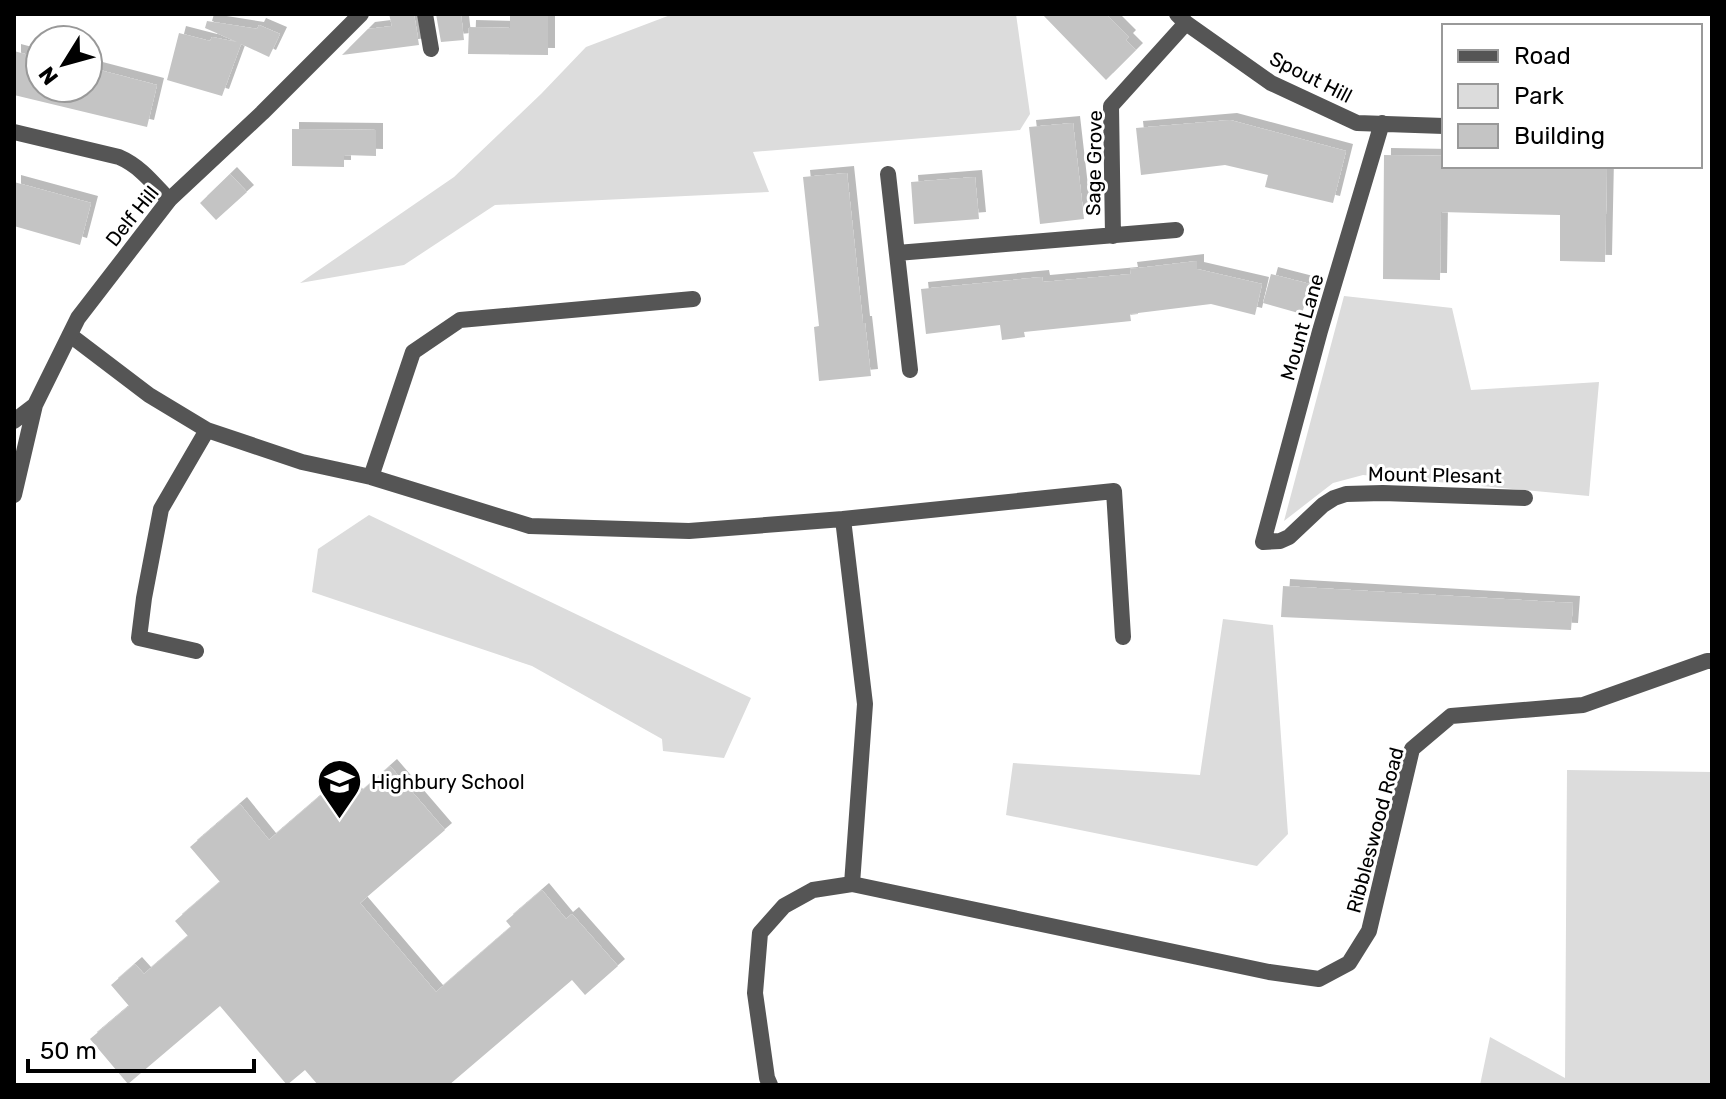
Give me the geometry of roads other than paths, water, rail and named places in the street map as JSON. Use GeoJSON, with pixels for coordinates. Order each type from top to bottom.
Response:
{"type":"FeatureCollection","features":[{"type":"Feature","properties":{"kind":"street","name":"Delf Hill"},"geometry":{"type":"LineString","coordinates":[[14,495],[35,405],[78,318],[169,200],[361,14]]}},
{"type":"Feature","properties":{"kind":"street"},"geometry":{"type":"LineString","coordinates":[[425,14],[431,49]]}},
{"type":"Feature","properties":{"kind":"street","name":"Spout Hill"},"geometry":{"type":"LineString","coordinates":[[1182,18],[1271,83],[1357,123],[1442,126]]}},
{"type":"Feature","properties":{"kind":"street","name":"Sage Grove"},"geometry":{"type":"LineString","coordinates":[[1113,236],[1111,106],[1182,18]]}},
{"type":"Feature","properties":{"kind":"street","name":"Mount Lane"},"geometry":{"type":"LineString","coordinates":[[1263,542],[1320,331],[1382,123]]}},
{"type":"Feature","properties":{"kind":"street"},"geometry":{"type":"LineString","coordinates":[[14,132],[119,157],[139,168],[169,200]]}},
{"type":"Feature","properties":{"kind":"street"},"geometry":{"type":"LineString","coordinates":[[888,174],[910,370]]}},
{"type":"Feature","properties":{"kind":"street","name":"Sage Grove"},"geometry":{"type":"LineString","coordinates":[[897,253],[1176,230]]}},
{"type":"Feature","properties":{"kind":"street"},"geometry":{"type":"LineString","coordinates":[[371,477],[413,352],[460,320],[693,299]]}},
{"type":"Feature","properties":{"kind":"street"},"geometry":{"type":"LineString","coordinates":[[70,335],[149,395],[207,430],[302,462],[371,477],[530,526],[689,531],[843,519],[1114,491],[1123,637]]}},
{"type":"Feature","properties":{"kind":"street"},"geometry":{"type":"LineString","coordinates":[[14,421],[35,405]]}},
{"type":"Feature","properties":{"kind":"street"},"geometry":{"type":"LineString","coordinates":[[196,651],[139,638],[161,509],[207,430]]}},
{"type":"Feature","properties":{"kind":"street","name":"Mount Plesant"},"geometry":{"type":"LineString","coordinates":[[1263,542],[1289,537],[1323,505],[1346,494],[1525,498]]}},
{"type":"Feature","properties":{"kind":"street"},"geometry":{"type":"LineString","coordinates":[[770,1085],[755,993],[760,933],[784,906],[813,890],[852,884],[865,704],[843,519]]}},
{"type":"Feature","properties":{"kind":"street","name":"Ribbleswood Road"},"geometry":{"type":"LineString","coordinates":[[852,884],[1269,972],[1319,979],[1349,963],[1369,931],[1412,749],[1451,716],[1583,705],[1712,661]]}},
{"type":"Feature","properties":{"kind":"place","name":"Highbury School"},"geometry":{"type":"Point","coordinates":[340,821]}}]}
